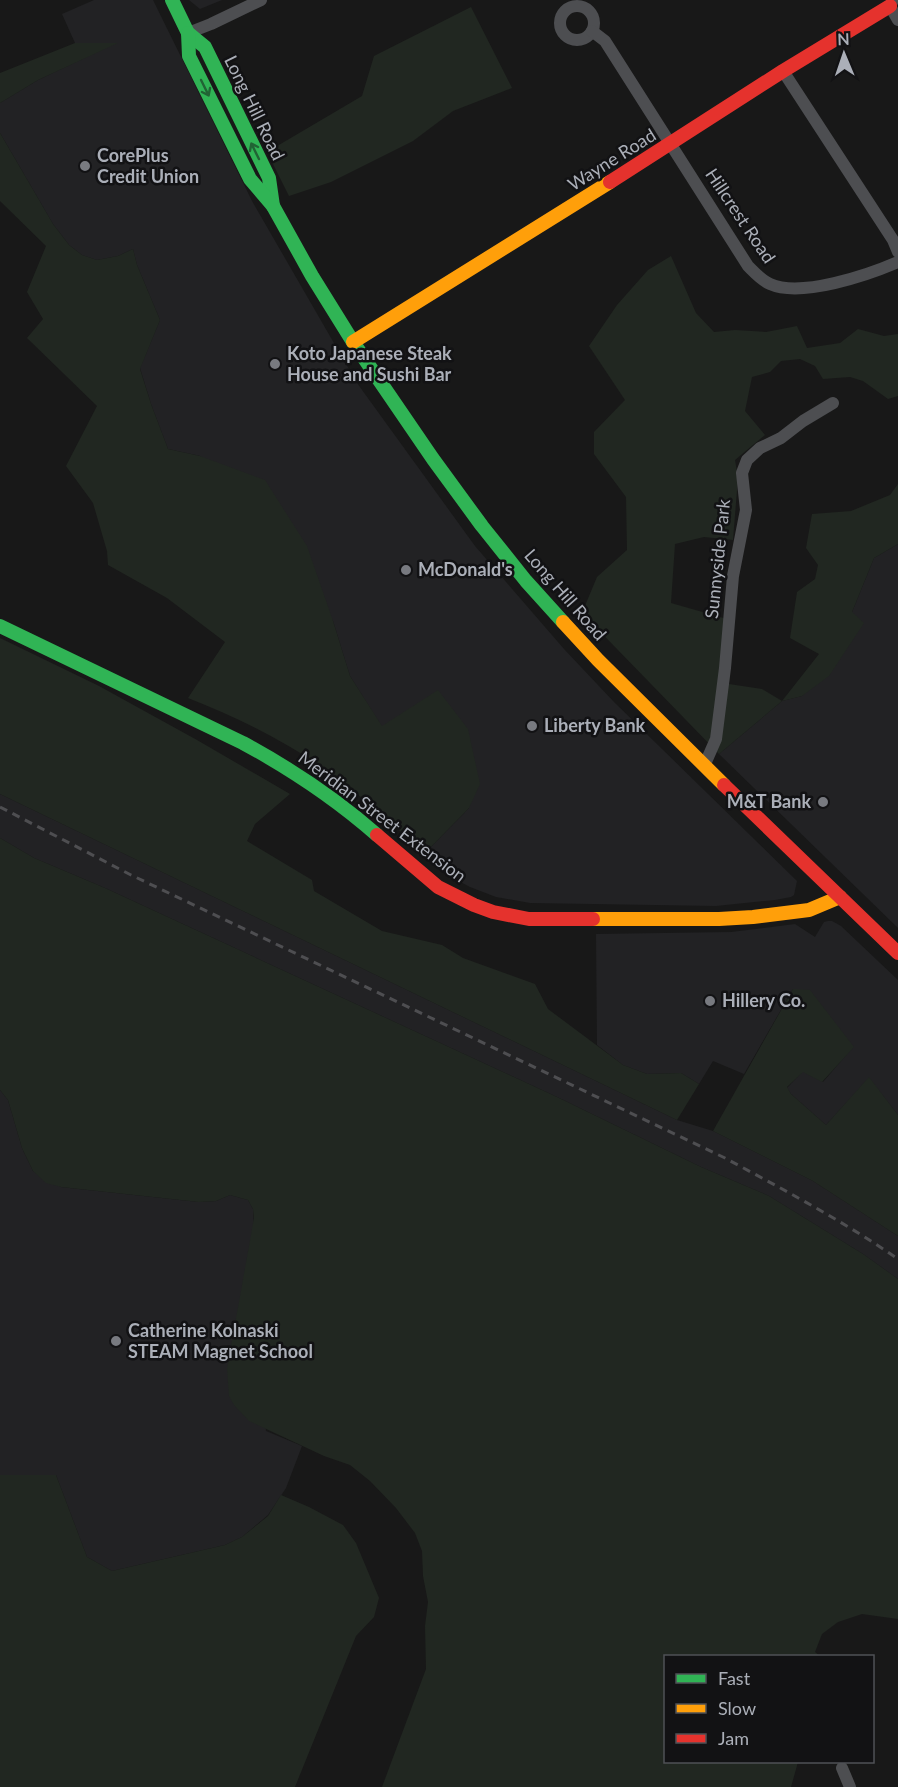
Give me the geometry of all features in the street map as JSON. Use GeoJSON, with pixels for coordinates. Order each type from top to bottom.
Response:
{"type":"FeatureCollection","features":[{"type":"Feature","properties":{"kind":"street","name":"Long Hill Road"},"geometry":{"type":"LineString","coordinates":[[172,0],[188,33],[204,47],[268,178],[273,206],[312,276],[353,342],[482,526],[526,581],[598,660],[898,953]]}},
{"type":"Feature","properties":{"kind":"street"},"geometry":{"type":"LineString","coordinates":[[188,33],[261,0]]}},
{"type":"Feature","properties":{"kind":"street"},"geometry":{"type":"LineString","coordinates":[[891,3],[898,20]]}},
{"type":"Feature","properties":{"kind":"street","name":"Wayne Road"},"geometry":{"type":"LineString","coordinates":[[353,342],[671,144],[891,3]]}},
{"type":"Feature","properties":{"kind":"street","name":"Hillcrest Road"},"geometry":{"type":"LineString","coordinates":[[592,31],[605,41],[748,266],[758,276],[770,284],[785,288],[803,288],[822,286],[881,270],[898,262]]}},
{"type":"Feature","properties":{"kind":"street"},"geometry":{"type":"LineString","coordinates":[[783,71],[893,240],[898,252]]}},
{"type":"Feature","properties":{"kind":"street","name":"Sunnyside Park"},"geometry":{"type":"LineString","coordinates":[[705,764],[716,740],[733,576],[746,510],[742,473],[747,460],[760,448],[781,438],[803,421],[834,403]]}},
{"type":"Feature","properties":{"kind":"street","name":"Meridian Street Extension"},"geometry":{"type":"LineString","coordinates":[[0,626],[276,761],[318,788],[438,886],[474,906],[529,919],[719,919],[809,910],[840,897]]}},
{"type":"Feature","properties":{"kind":"street"},"geometry":{"type":"LineString","coordinates":[[842,1768],[850,1787]]}},
{"type":"Feature","properties":{"kind":"shaded area"},"geometry":{"type":"Polygon","coordinates":[[[94,0],[153,0],[252,201],[357,383],[475,546],[564,649],[614,702],[797,881],[794,895],[775,900],[716,906],[530,903],[496,897],[470,887],[444,873],[425,853],[469,808],[382,727],[350,676],[333,621],[200,456],[168,449],[140,368],[160,320],[137,265],[133,249],[118,256],[97,260],[82,255],[69,245],[53,224],[0,133],[0,103],[38,80],[116,43],[75,43],[62,14],[94,0]]]}},
{"type":"Feature","properties":{"kind":"shaded area"},"geometry":{"type":"Polygon","coordinates":[[[189,0],[222,0],[200,9],[189,0]]]}},
{"type":"Feature","properties":{"kind":"shaded area"},"geometry":{"type":"Polygon","coordinates":[[[471,7],[512,88],[453,111],[413,141],[331,182],[289,196],[267,152],[362,96],[374,56],[471,7]]]}},
{"type":"Feature","properties":{"kind":"shaded area"},"geometry":{"type":"Polygon","coordinates":[[[75,43],[118,43],[38,80],[0,103],[0,73],[75,43]]]}},
{"type":"Feature","properties":{"kind":"shaded area"},"geometry":{"type":"Polygon","coordinates":[[[0,133],[53,224],[69,245],[82,255],[97,260],[118,256],[133,249],[137,265],[160,320],[140,369],[168,449],[200,456],[265,480],[307,546],[350,676],[382,726],[438,690],[468,729],[480,784],[469,808],[425,853],[377,810],[310,759],[259,730],[188,698],[225,642],[167,598],[108,565],[107,551],[93,503],[66,466],[97,406],[27,338],[43,319],[27,292],[46,246],[0,201],[0,133]]]}},
{"type":"Feature","properties":{"kind":"shaded area"},"geometry":{"type":"Polygon","coordinates":[[[671,256],[696,313],[714,332],[735,330],[766,332],[797,326],[807,348],[840,343],[858,329],[884,336],[898,334],[898,396],[888,399],[863,381],[850,377],[823,379],[815,366],[800,359],[781,361],[770,372],[752,377],[745,411],[765,435],[735,460],[738,478],[733,540],[704,537],[675,544],[671,603],[734,621],[729,684],[762,689],[782,701],[719,754],[582,613],[597,577],[627,550],[626,497],[594,454],[594,432],[625,400],[589,346],[617,305],[648,270],[671,256]]]}},
{"type":"Feature","properties":{"kind":"shaded area"},"geometry":{"type":"Polygon","coordinates":[[[898,484],[898,544],[874,558],[852,612],[864,623],[829,676],[802,696],[782,701],[819,654],[790,638],[797,592],[815,579],[818,565],[806,548],[812,514],[851,511],[890,495],[898,484]]]}},
{"type":"Feature","properties":{"kind":"shaded area"},"geometry":{"type":"Polygon","coordinates":[[[898,544],[898,928],[719,754],[782,701],[802,696],[852,612],[874,558],[898,544]]]}},
{"type":"Feature","properties":{"kind":"shaded area"},"geometry":{"type":"Polygon","coordinates":[[[0,638],[99,686],[290,794],[255,824],[247,841],[312,880],[314,891],[382,931],[442,945],[463,958],[535,984],[548,1009],[623,1065],[647,1074],[681,1073],[699,1084],[677,1120],[0,794],[0,638]]]}},
{"type":"Feature","properties":{"kind":"shaded area"},"geometry":{"type":"Polygon","coordinates":[[[0,794],[677,1120],[713,1131],[813,1181],[898,1236],[898,1279],[863,1254],[769,1196],[701,1167],[557,1097],[105,888],[34,858],[0,838],[0,794]]]}},
{"type":"Feature","properties":{"kind":"shaded area"},"geometry":{"type":"Polygon","coordinates":[[[0,838],[34,858],[105,888],[557,1097],[701,1167],[769,1196],[863,1254],[898,1279],[898,1619],[862,1614],[838,1622],[822,1634],[815,1652],[819,1655],[664,1655],[664,1763],[798,1763],[791,1787],[382,1787],[426,1669],[425,1626],[428,1602],[423,1576],[422,1551],[415,1533],[396,1508],[370,1481],[350,1465],[324,1456],[249,1421],[229,1396],[227,1369],[254,1218],[253,1209],[248,1200],[230,1195],[216,1201],[199,1202],[61,1187],[46,1183],[33,1171],[22,1148],[8,1100],[0,1090],[0,838]]]}},
{"type":"Feature","properties":{"kind":"shaded area"},"geometry":{"type":"Polygon","coordinates":[[[828,921],[841,926],[898,980],[898,1115],[869,1078],[826,1125],[791,1094],[787,1088],[803,1071],[823,1082],[853,1047],[793,989],[744,1074],[713,1061],[699,1084],[681,1073],[647,1074],[623,1065],[597,1045],[596,934],[731,932],[795,924],[815,937],[824,922],[828,921]]]}},
{"type":"Feature","properties":{"kind":"shaded area"},"geometry":{"type":"Polygon","coordinates":[[[793,989],[810,990],[854,1047],[822,1082],[803,1072],[787,1087],[791,1094],[826,1125],[869,1077],[898,1115],[898,1236],[813,1181],[713,1131],[793,989]]]}},
{"type":"Feature","properties":{"kind":"shaded area","name":"Catherine Kolnaski STEAM Magnet School"},"geometry":{"type":"Polygon","coordinates":[[[0,1090],[8,1100],[22,1148],[33,1171],[61,1187],[199,1202],[216,1201],[230,1195],[248,1200],[253,1209],[266,1431],[302,1446],[286,1488],[268,1515],[242,1537],[225,1545],[112,1571],[87,1557],[56,1475],[0,1475],[0,1090]]]}},
{"type":"Feature","properties":{"kind":"shaded area"},"geometry":{"type":"Polygon","coordinates":[[[0,1475],[56,1475],[87,1557],[112,1571],[225,1545],[242,1537],[268,1516],[281,1495],[343,1525],[356,1543],[379,1598],[374,1617],[356,1636],[295,1787],[0,1787],[0,1475]]]}},
{"type":"Feature","properties":{"kind":"railway"},"geometry":{"type":"LineString","coordinates":[[0,807],[131,875],[725,1158],[835,1219],[898,1259]]}},
{"type":"Feature","properties":{"kind":"traffic: fast"},"geometry":{"type":"LineString","coordinates":[[172,0],[188,33],[205,47],[269,178],[273,206]]}},
{"type":"Feature","properties":{"kind":"traffic: fast"},"geometry":{"type":"LineString","coordinates":[[188,33],[189,56],[250,179],[273,206],[312,276],[353,342],[482,526],[526,581],[563,622]]}},
{"type":"Feature","properties":{"kind":"traffic: fast"},"geometry":{"type":"LineString","coordinates":[[0,626],[243,743],[313,785],[377,835]]}},
{"type":"Feature","properties":{"kind":"traffic: slow"},"geometry":{"type":"LineString","coordinates":[[353,342],[610,182]]}},
{"type":"Feature","properties":{"kind":"traffic: slow"},"geometry":{"type":"LineString","coordinates":[[563,622],[598,660],[724,785]]}},
{"type":"Feature","properties":{"kind":"traffic: slow"},"geometry":{"type":"LineString","coordinates":[[593,919],[753,917],[809,910],[840,897]]}},
{"type":"Feature","properties":{"kind":"traffic: jam"},"geometry":{"type":"LineString","coordinates":[[610,182],[783,71],[890,6]]}},
{"type":"Feature","properties":{"kind":"traffic: jam"},"geometry":{"type":"LineString","coordinates":[[724,785],[898,953]]}},
{"type":"Feature","properties":{"kind":"traffic: jam"},"geometry":{"type":"LineString","coordinates":[[377,835],[438,887],[474,905],[493,912],[529,919],[593,919]]}},
{"type":"Feature","properties":{"kind":"place","name":"CorePlus Credit Union"},"geometry":{"type":"Point","coordinates":[85,166]}},
{"type":"Feature","properties":{"kind":"place","name":"Koto Japanese Steak House and Sushi Bar"},"geometry":{"type":"Point","coordinates":[275,364]}},
{"type":"Feature","properties":{"kind":"place","name":"McDonald's"},"geometry":{"type":"Point","coordinates":[406,570]}},
{"type":"Feature","properties":{"kind":"place","name":"Liberty Bank"},"geometry":{"type":"Point","coordinates":[532,726]}},
{"type":"Feature","properties":{"kind":"place","name":"M&T Bank"},"geometry":{"type":"Point","coordinates":[823,802]}},
{"type":"Feature","properties":{"kind":"place","name":"Hillery Co."},"geometry":{"type":"Point","coordinates":[710,1001]}},
{"type":"Feature","properties":{"kind":"place","name":"Catherine Kolnaski STEAM Magnet School"},"geometry":{"type":"Point","coordinates":[116,1341]}}]}
